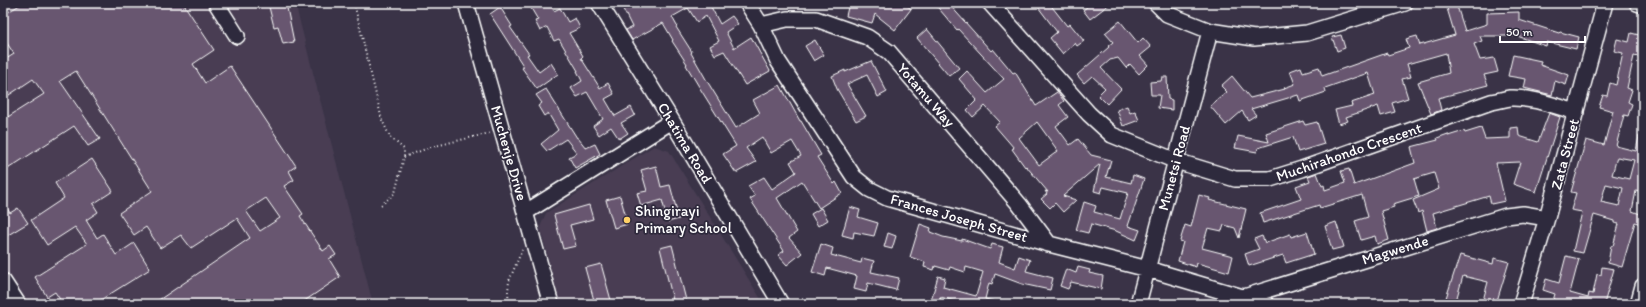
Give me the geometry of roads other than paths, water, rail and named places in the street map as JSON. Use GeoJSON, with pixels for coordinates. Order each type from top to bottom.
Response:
{"type":"FeatureCollection","features":[{"type":"Feature","properties":{"kind":"street"},"geometry":{"type":"LineString","coordinates":[[216,3],[237,36]]}},
{"type":"Feature","properties":{"kind":"street","name":"Muchenje Drive"},"geometry":{"type":"LineString","coordinates":[[466,3],[551,304]]}},
{"type":"Feature","properties":{"kind":"street","name":"Chatima Road"},"geometry":{"type":"LineString","coordinates":[[599,3],[672,121],[781,304]]}},
{"type":"Feature","properties":{"kind":"street","name":"Frances Joseph Street"},"geometry":{"type":"LineString","coordinates":[[747,3],[761,25],[778,60],[854,177],[869,189],[887,198],[1049,244],[1148,269],[1266,304]]}},
{"type":"Feature","properties":{"kind":"street","name":"Muchirahondo Crescent"},"geometry":{"type":"LineString","coordinates":[[990,3],[1089,114],[1112,135],[1176,161],[1235,179],[1270,179],[1492,102],[1511,98],[1527,99],[1576,112]]}},
{"type":"Feature","properties":{"kind":"street"},"geometry":{"type":"LineString","coordinates":[[1156,3],[1167,14],[1210,31],[1254,38],[1307,33],[1405,3]]}},
{"type":"Feature","properties":{"kind":"street","name":"Zata Street"},"geometry":{"type":"LineString","coordinates":[[1521,304],[1547,218],[1605,3]]}},
{"type":"Feature","properties":{"kind":"street"},"geometry":{"type":"LineString","coordinates":[[1637,3],[1643,5]]}},
{"type":"Feature","properties":{"kind":"street","name":"Yotamu Way"},"geometry":{"type":"LineString","coordinates":[[761,25],[787,19],[816,19],[867,37],[888,52],[1019,204],[1049,244]]}},
{"type":"Feature","properties":{"kind":"street","name":"Munetsi Road"},"geometry":{"type":"LineString","coordinates":[[1138,304],[1210,31]]}},
{"type":"Feature","properties":{"kind":"street"},"geometry":{"type":"LineString","coordinates":[[526,212],[672,121]]}},
{"type":"Feature","properties":{"kind":"street","name":"Magwende"},"geometry":{"type":"LineString","coordinates":[[1244,297],[1506,216],[1523,214],[1547,218]]}},
{"type":"Feature","properties":{"kind":"street"},"geometry":{"type":"LineString","coordinates":[[3,281],[18,304]]}},
{"type":"Feature","properties":{"kind":"street"},"geometry":{"type":"LineString","coordinates":[[1638,304],[1643,286]]}},
{"type":"Feature","properties":{"kind":"place","name":"Shingirayi Primary School"},"geometry":{"type":"Point","coordinates":[627,220]}}]}
